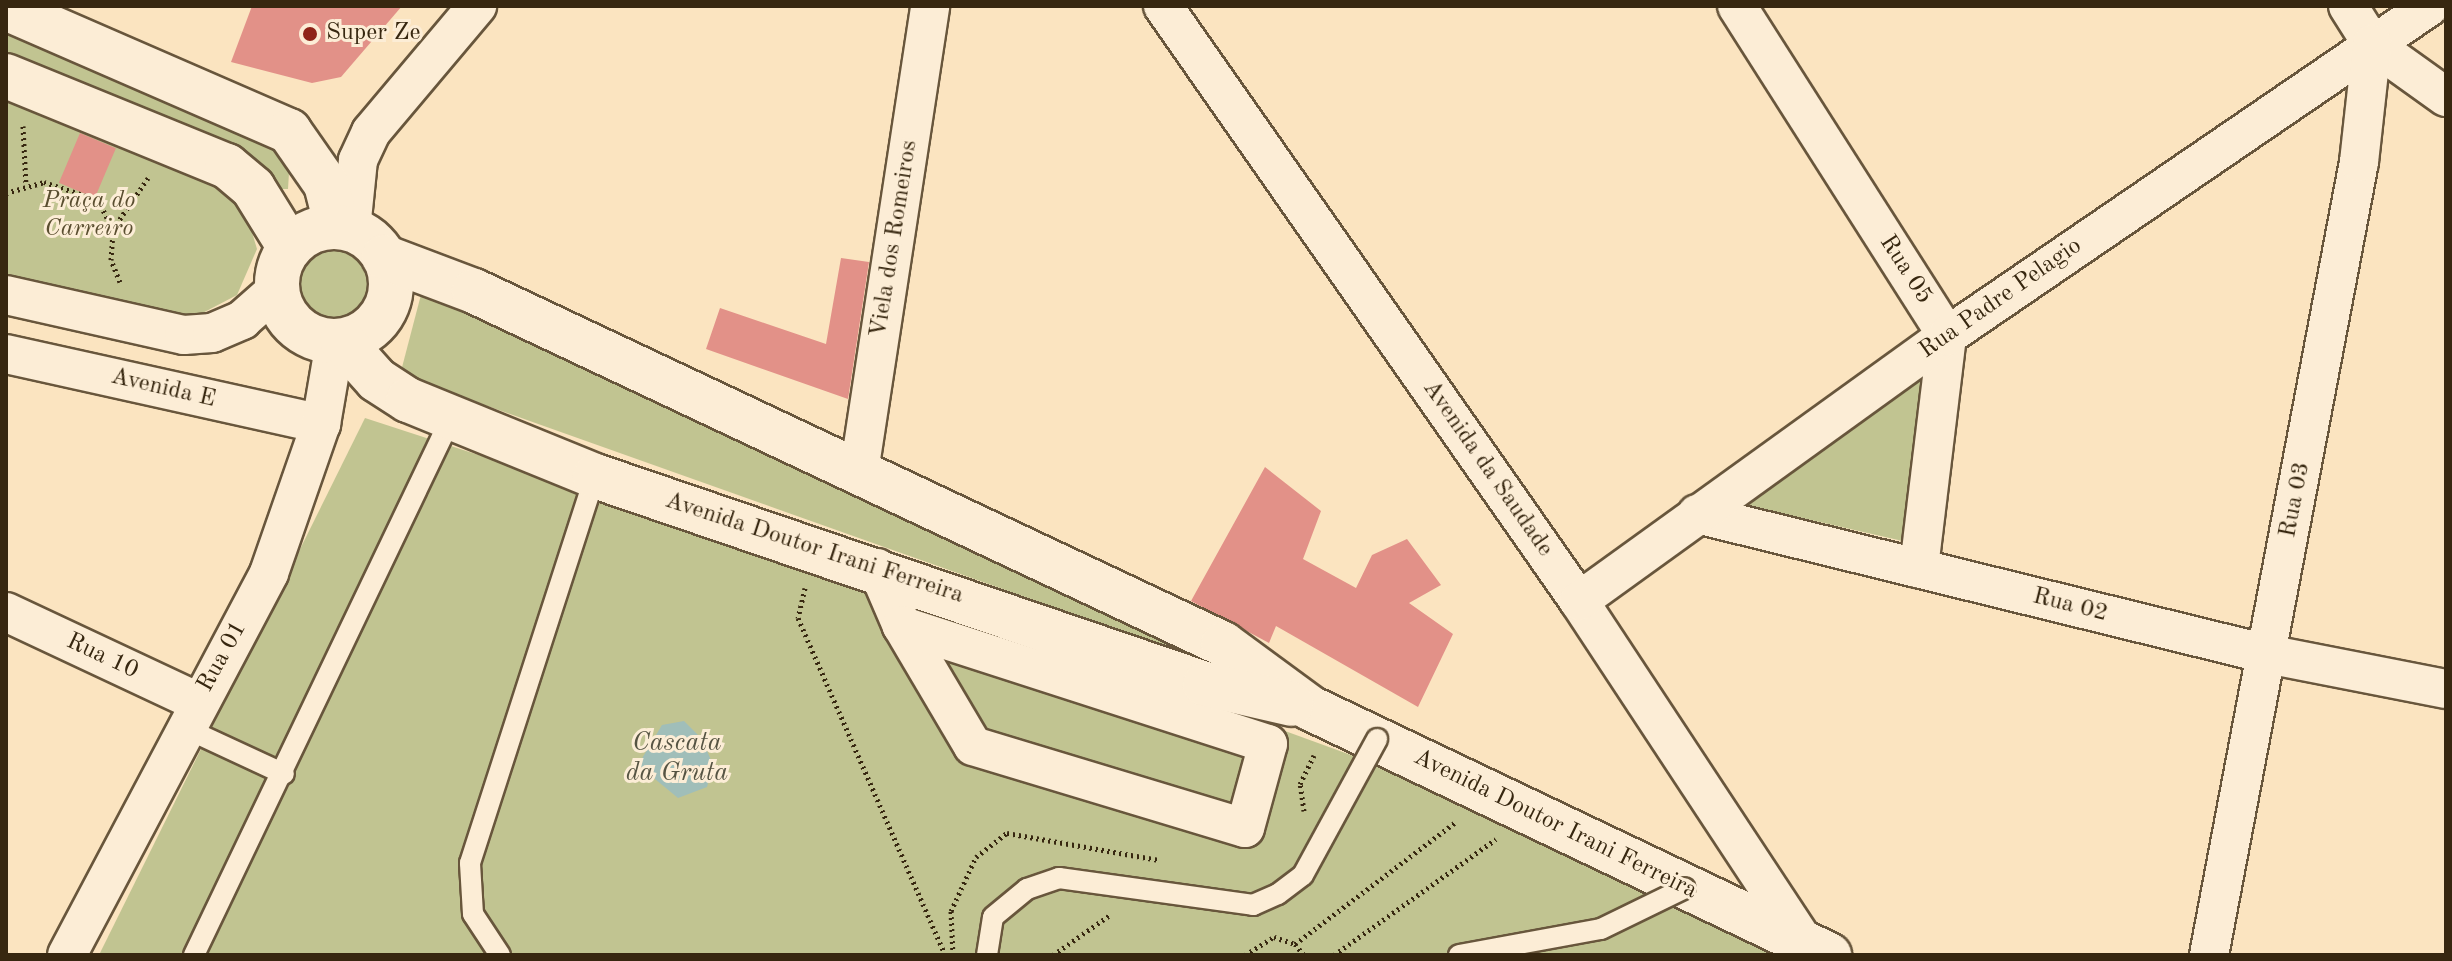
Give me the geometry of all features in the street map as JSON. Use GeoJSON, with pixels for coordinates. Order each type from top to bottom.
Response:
{"type":"FeatureCollection","features":[{"type":"Feature","properties":{"kind":"street"},"geometry":{"type":"LineString","coordinates":[[344,228],[358,160],[371,132],[477,6]]}},
{"type":"Feature","properties":{"kind":"street","name":"Viela dos Romeiros"},"geometry":{"type":"LineString","coordinates":[[859,472],[930,6]]}},
{"type":"Feature","properties":{"kind":"street","name":"Avenida da Saudade"},"geometry":{"type":"LineString","coordinates":[[1163,6],[1579,601],[1814,950]]}},
{"type":"Feature","properties":{"kind":"street","name":"Rua 05"},"geometry":{"type":"LineString","coordinates":[[1737,6],[1947,336]]}},
{"type":"Feature","properties":{"kind":"street"},"geometry":{"type":"LineString","coordinates":[[2348,6],[2372,44],[2446,97]]}},
{"type":"Feature","properties":{"kind":"street","name":"Rua Padre Pelagio"},"geometry":{"type":"LineString","coordinates":[[1579,601],[1947,336],[2430,6]]}},
{"type":"Feature","properties":{"kind":"street"},"geometry":{"type":"LineString","coordinates":[[6,8],[289,131],[326,184],[344,228],[384,257],[391,278],[379,320],[338,341],[295,327],[276,290]]}},
{"type":"Feature","properties":{"kind":"street","name":"Rua 03"},"geometry":{"type":"LineString","coordinates":[[2209,955],[2359,162],[2372,44]]}},
{"type":"Feature","properties":{"kind":"street"},"geometry":{"type":"LineString","coordinates":[[6,76],[227,166],[253,188],[290,248]]}},
{"type":"Feature","properties":{"kind":"street"},"geometry":{"type":"LineString","coordinates":[[6,295],[184,335],[212,333],[242,320],[276,290],[290,248],[311,232],[344,228]]}},
{"type":"Feature","properties":{"kind":"street","name":"Avenida Doutor Irani Ferreira"},"geometry":{"type":"LineString","coordinates":[[384,257],[474,291],[1223,644],[1310,708],[1814,950]]}},
{"type":"Feature","properties":{"kind":"street"},"geometry":{"type":"LineString","coordinates":[[1919,568],[1947,336]]}},
{"type":"Feature","properties":{"kind":"street","name":"Avenida Doutor Irani Ferreira"},"geometry":{"type":"LineString","coordinates":[[338,341],[377,380],[451,418],[595,476],[877,568],[1205,684],[1310,708]]}},
{"type":"Feature","properties":{"kind":"street","name":"Rua 01"},"geometry":{"type":"LineString","coordinates":[[67,955],[269,573],[321,424],[338,341]]}},
{"type":"Feature","properties":{"kind":"street","name":"Avenida E"},"geometry":{"type":"LineString","coordinates":[[6,354],[321,424]]}},
{"type":"Feature","properties":{"kind":"street","name":"Rua 02"},"geometry":{"type":"LineString","coordinates":[[1697,514],[2267,654],[2446,689]]}},
{"type":"Feature","properties":{"kind":"street"},"geometry":{"type":"LineString","coordinates":[[877,568],[902,626],[973,746],[1245,828],[1268,744],[902,626]]}},
{"type":"Feature","properties":{"kind":"street","name":"Rua 10"},"geometry":{"type":"LineString","coordinates":[[6,612],[192,715]]}},
{"type":"Feature","properties":{"kind":"lane"},"geometry":{"type":"LineString","coordinates":[[194,955],[284,774],[451,418]]}},
{"type":"Feature","properties":{"kind":"lane"},"geometry":{"type":"LineString","coordinates":[[500,955],[473,914],[470,863],[595,476]]}},
{"type":"Feature","properties":{"kind":"lane"},"geometry":{"type":"LineString","coordinates":[[192,715],[284,774]]}},
{"type":"Feature","properties":{"kind":"lane"},"geometry":{"type":"LineString","coordinates":[[987,955],[993,917],[1027,889],[1059,878],[1253,905],[1278,894],[1303,875],[1377,739]]}},
{"type":"Feature","properties":{"kind":"lane"},"geometry":{"type":"LineString","coordinates":[[1459,955],[1601,929],[1685,888]]}},
{"type":"Feature","properties":{"kind":"path"},"geometry":{"type":"LineString","coordinates":[[23,118],[26,185]]}},
{"type":"Feature","properties":{"kind":"path"},"geometry":{"type":"LineString","coordinates":[[113,229],[154,171]]}},
{"type":"Feature","properties":{"kind":"path"},"geometry":{"type":"LineString","coordinates":[[6,193],[44,182],[98,200],[113,229],[111,260],[127,291]]}},
{"type":"Feature","properties":{"kind":"path"},"geometry":{"type":"LineString","coordinates":[[811,577],[798,618],[945,955]]}},
{"type":"Feature","properties":{"kind":"path"},"geometry":{"type":"LineString","coordinates":[[1295,944],[1470,812],[1479,789]]}},
{"type":"Feature","properties":{"kind":"path"},"geometry":{"type":"LineString","coordinates":[[1334,955],[1508,830]]}},
{"type":"Feature","properties":{"kind":"path"},"geometry":{"type":"LineString","coordinates":[[1245,955],[1262,940],[1295,944],[1304,955]]}},
{"type":"Feature","properties":{"kind":"green space"},"geometry":{"type":"Polygon","coordinates":[[[6,29],[270,139],[290,156],[288,189],[269,189],[6,63],[6,29]]]}},
{"type":"Feature","properties":{"kind":"green space","name":"Praça do Carreiro"},"geometry":{"type":"Polygon","coordinates":[[[6,95],[215,179],[246,212],[257,249],[237,295],[193,318],[6,281],[6,95]]]}},
{"type":"Feature","properties":{"kind":"green space"},"geometry":{"type":"Polygon","coordinates":[[[332,244],[347,247],[360,256],[369,269],[372,284],[369,299],[360,312],[347,321],[332,324],[317,321],[304,312],[295,299],[292,284],[295,269],[304,256],[317,247],[332,244]]]}},
{"type":"Feature","properties":{"kind":"green space"},"geometry":{"type":"Polygon","coordinates":[[[423,287],[1181,645],[1177,651],[400,375],[423,287]]]}},
{"type":"Feature","properties":{"kind":"green space"},"geometry":{"type":"Polygon","coordinates":[[[1921,377],[1907,542],[1736,503],[1921,377]]]}},
{"type":"Feature","properties":{"kind":"green space"},"geometry":{"type":"Polygon","coordinates":[[[365,418],[960,612],[1433,785],[1783,955],[99,955],[365,418]]]}},
{"type":"Feature","properties":{"kind":"water","name":"Cascata da Gruta"},"geometry":{"type":"Polygon","coordinates":[[[684,721],[702,739],[713,765],[707,787],[678,798],[638,765],[662,725],[684,721]]]}},
{"type":"Feature","properties":{"kind":"building","name":"Super Ze"},"geometry":{"type":"Polygon","coordinates":[[[252,6],[402,6],[341,77],[312,83],[231,62],[252,6]]]}},
{"type":"Feature","properties":{"kind":"building"},"geometry":{"type":"Polygon","coordinates":[[[80,133],[116,148],[95,198],[59,183],[80,133]]]}},
{"type":"Feature","properties":{"kind":"building"},"geometry":{"type":"Polygon","coordinates":[[[841,258],[869,262],[848,399],[706,349],[720,308],[826,344],[841,258]]]}},
{"type":"Feature","properties":{"kind":"building"},"geometry":{"type":"Polygon","coordinates":[[[1265,467],[1321,511],[1303,559],[1356,588],[1372,555],[1407,539],[1441,585],[1409,603],[1453,634],[1418,707],[1276,626],[1269,643],[1191,601],[1265,467]]]}},
{"type":"Feature","properties":{"kind":"place","name":"Super Ze"},"geometry":{"type":"Point","coordinates":[310,34]}}]}
